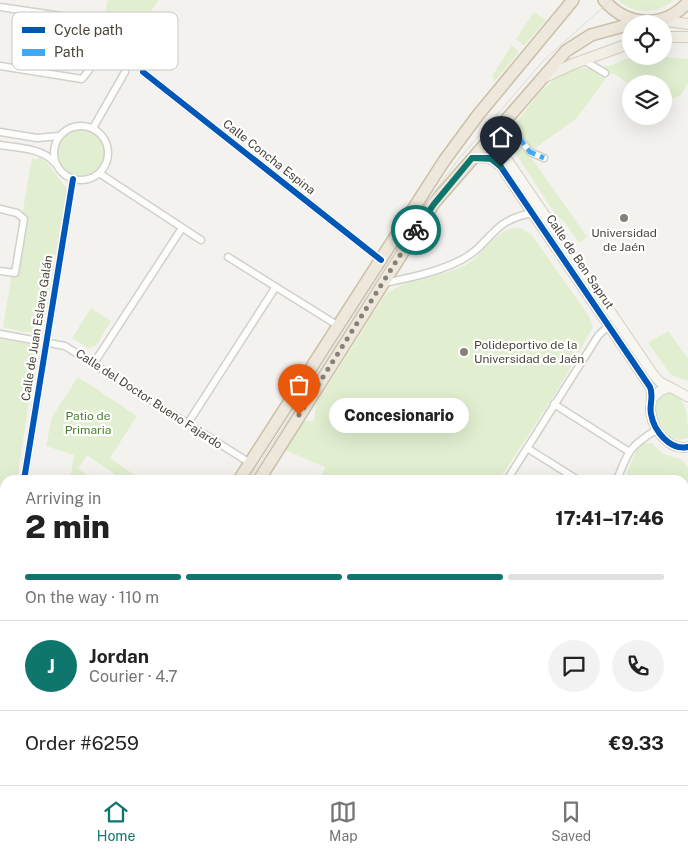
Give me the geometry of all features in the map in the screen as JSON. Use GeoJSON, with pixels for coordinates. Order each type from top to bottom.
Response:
{"type":"FeatureCollection","features":[{"type":"Feature","properties":{"kind":"highway"},"geometry":{"type":"LineString","coordinates":[[242,475],[444,161],[478,115],[572,0]]}},
{"type":"Feature","properties":{"kind":"highway"},"geometry":{"type":"LineString","coordinates":[[604,0],[622,16]]}},
{"type":"Feature","properties":{"kind":"highway"},"geometry":{"type":"LineString","coordinates":[[671,15],[688,2]]}},
{"type":"Feature","properties":{"kind":"highway"},"geometry":{"type":"LineString","coordinates":[[262,475],[382,283],[434,204],[538,81],[574,45],[591,35],[622,27]]}},
{"type":"Feature","properties":{"kind":"main road"},"geometry":{"type":"LineString","coordinates":[[672,22],[688,24]]}},
{"type":"Feature","properties":{"kind":"main road"},"geometry":{"type":"LineString","coordinates":[[672,37],[688,37]]}},
{"type":"Feature","properties":{"kind":"main road"},"geometry":{"type":"LineString","coordinates":[[538,81],[583,60],[622,45]]}},
{"type":"Feature","properties":{"kind":"street"},"geometry":{"type":"LineString","coordinates":[[0,7],[34,12]]}},
{"type":"Feature","properties":{"kind":"street"},"geometry":{"type":"LineString","coordinates":[[583,60],[605,73],[599,58],[601,53]]}},
{"type":"Feature","properties":{"kind":"street"},"geometry":{"type":"LineString","coordinates":[[25,70],[82,79],[89,70]]}},
{"type":"Feature","properties":{"kind":"street"},"geometry":{"type":"LineString","coordinates":[[94,128],[125,72]]}},
{"type":"Feature","properties":{"kind":"street","name":"Calle Concha Espina"},"geometry":{"type":"LineString","coordinates":[[143,72],[381,260]]}},
{"type":"Feature","properties":{"kind":"street"},"geometry":{"type":"LineString","coordinates":[[509,125],[530,152],[544,158]]}},
{"type":"Feature","properties":{"kind":"street"},"geometry":{"type":"LineString","coordinates":[[0,132],[37,138],[59,136],[75,126],[94,128],[104,138],[108,152],[105,166],[99,174],[87,179],[73,179],[63,173],[48,156],[35,151],[0,145]]}},
{"type":"Feature","properties":{"kind":"street","name":"Calle de Ben Saprut"},"geometry":{"type":"LineString","coordinates":[[494,132],[498,146],[653,374],[660,382],[688,397]]}},
{"type":"Feature","properties":{"kind":"street"},"geometry":{"type":"LineString","coordinates":[[56,164],[54,146],[59,136]]}},
{"type":"Feature","properties":{"kind":"street","name":"Calle de Ben Saprut"},"geometry":{"type":"LineString","coordinates":[[472,158],[488,158],[495,161],[533,213],[609,325],[650,387],[650,413],[656,430]]}},
{"type":"Feature","properties":{"kind":"street"},"geometry":{"type":"LineString","coordinates":[[99,174],[201,240]]}},
{"type":"Feature","properties":{"kind":"street","name":"Calle de Juan Eslava Galán"},"geometry":{"type":"LineString","coordinates":[[25,475],[73,179]]}},
{"type":"Feature","properties":{"kind":"street"},"geometry":{"type":"LineString","coordinates":[[0,210],[22,216],[15,273],[0,271]]}},
{"type":"Feature","properties":{"kind":"street","name":"Calle de Ben Saprut"},"geometry":{"type":"LineString","coordinates":[[382,283],[462,260],[504,222],[516,216],[533,213]]}},
{"type":"Feature","properties":{"kind":"street"},"geometry":{"type":"LineString","coordinates":[[94,364],[182,228]]}},
{"type":"Feature","properties":{"kind":"street"},"geometry":{"type":"LineString","coordinates":[[228,257],[337,325]]}},
{"type":"Feature","properties":{"kind":"street"},"geometry":{"type":"LineString","coordinates":[[188,423],[275,288]]}},
{"type":"Feature","properties":{"kind":"street"},"geometry":{"type":"LineString","coordinates":[[510,475],[598,336],[609,325]]}},
{"type":"Feature","properties":{"kind":"street","name":"Calle del Doctor Bueno Fajardo"},"geometry":{"type":"LineString","coordinates":[[0,334],[66,346],[250,463]]}},
{"type":"Feature","properties":{"kind":"street"},"geometry":{"type":"LineString","coordinates":[[651,400],[660,391],[670,387]]}},
{"type":"Feature","properties":{"kind":"street"},"geometry":{"type":"LineString","coordinates":[[554,404],[628,451]]}},
{"type":"Feature","properties":{"kind":"street"},"geometry":{"type":"LineString","coordinates":[[619,475],[628,451],[636,443],[656,430],[670,444],[682,448],[688,447]]}},
{"type":"Feature","properties":{"kind":"street"},"geometry":{"type":"LineString","coordinates":[[527,448],[570,475]]}},
{"type":"Feature","properties":{"kind":"green space"},"geometry":{"type":"Polygon","coordinates":[[[108,0],[158,0],[151,12],[105,12],[108,0]]]}},
{"type":"Feature","properties":{"kind":"green space"},"geometry":{"type":"Polygon","coordinates":[[[618,0],[674,0],[661,8],[646,11],[631,8],[618,0]]]}},
{"type":"Feature","properties":{"kind":"green space"},"geometry":{"type":"Polygon","coordinates":[[[534,12],[546,20],[524,46],[516,39],[534,12]]]}},
{"type":"Feature","properties":{"kind":"green space"},"geometry":{"type":"Polygon","coordinates":[[[512,45],[519,52],[494,82],[492,76],[512,45]]]}},
{"type":"Feature","properties":{"kind":"green space"},"geometry":{"type":"Polygon","coordinates":[[[672,58],[688,59],[688,83],[680,96],[673,98],[672,75],[622,75],[622,79],[615,74],[603,73],[602,75],[606,78],[576,119],[528,153],[587,237],[579,243],[563,220],[557,217],[505,137],[541,91],[555,79],[576,69],[610,66],[622,61],[622,65],[672,65],[672,58]]]}},
{"type":"Feature","properties":{"kind":"green space"},"geometry":{"type":"Polygon","coordinates":[[[77,130],[85,130],[94,134],[100,140],[104,153],[100,166],[94,172],[85,176],[77,176],[68,172],[62,166],[58,157],[58,149],[62,140],[68,134],[77,130]]]}},
{"type":"Feature","properties":{"kind":"green space"},"geometry":{"type":"Polygon","coordinates":[[[39,156],[67,188],[44,323],[37,331],[26,332],[3,327],[32,158],[37,160],[39,156]]]}},
{"type":"Feature","properties":{"kind":"green space","name":"Polideportivo de la Universidad de Jaén"},"geometry":{"type":"Polygon","coordinates":[[[514,228],[523,229],[532,235],[590,318],[593,327],[560,386],[502,475],[322,475],[325,467],[285,450],[304,421],[314,421],[316,404],[386,294],[404,284],[446,273],[466,265],[494,239],[507,230],[514,228]]]}},
{"type":"Feature","properties":{"kind":"green space"},"geometry":{"type":"Polygon","coordinates":[[[91,308],[111,321],[96,346],[88,348],[72,338],[91,308]]]}},
{"type":"Feature","properties":{"kind":"green space"},"geometry":{"type":"Polygon","coordinates":[[[668,331],[688,359],[688,381],[671,375],[648,343],[668,331]]]}},
{"type":"Feature","properties":{"kind":"green space"},"geometry":{"type":"Polygon","coordinates":[[[0,339],[29,344],[35,348],[36,355],[18,475],[0,475],[0,339]]]}},
{"type":"Feature","properties":{"kind":"green space","name":"Patio de Primaria"},"geometry":{"type":"Polygon","coordinates":[[[78,377],[137,416],[110,458],[135,475],[116,475],[87,455],[78,468],[87,475],[71,475],[74,455],[46,446],[52,417],[78,377]]]}},
{"type":"Feature","properties":{"kind":"green space"},"geometry":{"type":"Polygon","coordinates":[[[667,392],[674,394],[683,403],[688,423],[688,438],[679,440],[670,437],[656,418],[654,403],[660,395],[667,392]]]}},
{"type":"Feature","properties":{"kind":"green space"},"geometry":{"type":"Polygon","coordinates":[[[644,443],[652,443],[663,454],[683,460],[688,468],[688,475],[626,475],[637,449],[644,443]]]}},
{"type":"Feature","properties":{"kind":"tram line"},"geometry":{"type":"LineString","coordinates":[[252,475],[432,195],[458,160],[543,61],[611,0]]}},
{"type":"Feature","properties":{"kind":"marked path"},"geometry":{"type":"LineString","coordinates":[[509,125],[530,152],[544,158]]}},
{"type":"Feature","properties":{"kind":"cycle path"},"geometry":{"type":"LineString","coordinates":[[143,72],[381,260]]}},
{"type":"Feature","properties":{"kind":"cycle path"},"geometry":{"type":"LineString","coordinates":[[472,158],[490,158],[501,167],[650,387],[652,394],[651,414],[659,433],[675,446],[688,447]]}},
{"type":"Feature","properties":{"kind":"cycle path"},"geometry":{"type":"LineString","coordinates":[[25,475],[73,179]]}},
{"type":"Feature","properties":{"kind":"way so far"},"geometry":{"type":"LineString","coordinates":[[299,415],[416,230]]}},
{"type":"Feature","properties":{"kind":"place","name":"Universidad de Jaén"},"geometry":{"type":"Point","coordinates":[624,218]}},
{"type":"Feature","properties":{"kind":"place","name":"Polideportivo de la Universidad de Jaén"},"geometry":{"type":"Point","coordinates":[464,352]}},
{"type":"Feature","properties":{"kind":"place","name":"Concesionario"},"geometry":{"type":"Point","coordinates":[299,415]}},
{"type":"Feature","properties":{"kind":"route"},"geometry":{"type":"LineString","coordinates":[[416,230],[434,204],[472,158],[493,159],[501,167]]}}]}
